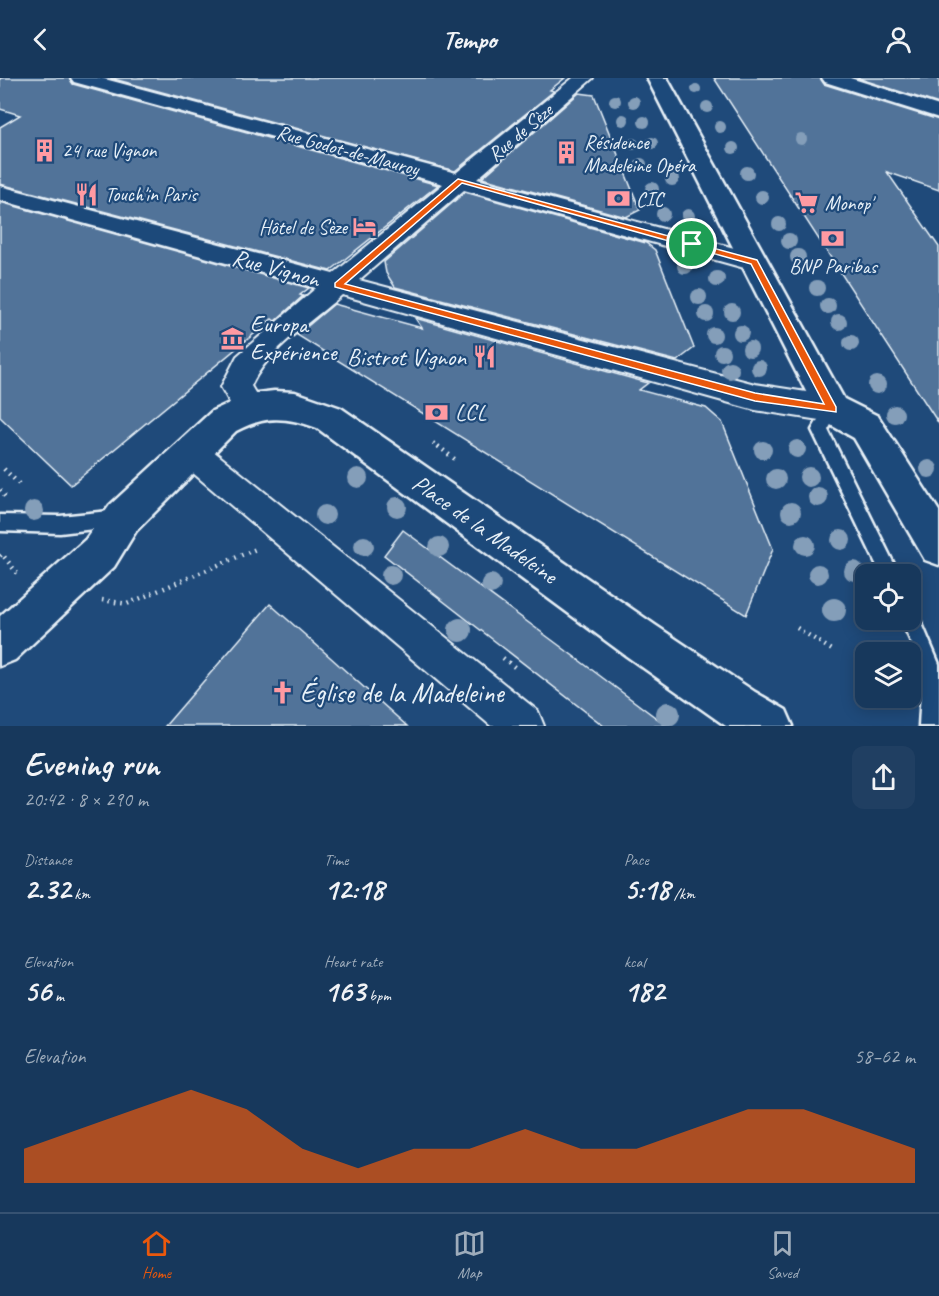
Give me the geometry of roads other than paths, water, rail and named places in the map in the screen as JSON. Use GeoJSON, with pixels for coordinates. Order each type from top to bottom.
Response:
{"type":"FeatureCollection","features":[{"type":"Feature","properties":{"kind":"main road"},"geometry":{"type":"LineString","coordinates":[[657,78],[832,410],[866,427],[939,546]]}},
{"type":"Feature","properties":{"kind":"main road","name":"Place de la Madeleine"},"geometry":{"type":"LineString","coordinates":[[0,645],[100,553],[123,518],[224,421],[249,408],[274,405],[295,406],[329,418],[640,640],[739,708],[770,726]]}},
{"type":"Feature","properties":{"kind":"street","name":"Rue Godot-de-Mauroy"},"geometry":{"type":"LineString","coordinates":[[80,78],[754,262]]}},
{"type":"Feature","properties":{"kind":"street","name":"Rue de Sèze"},"geometry":{"type":"LineString","coordinates":[[249,408],[236,387],[247,364],[275,337],[584,78]]}},
{"type":"Feature","properties":{"kind":"street"},"geometry":{"type":"LineString","coordinates":[[831,78],[939,112]]}},
{"type":"Feature","properties":{"kind":"street","name":"Rue Vignon"},"geometry":{"type":"LineString","coordinates":[[0,193],[755,397],[832,410]]}},
{"type":"Feature","properties":{"kind":"street"},"geometry":{"type":"LineString","coordinates":[[190,452],[523,726]]}},
{"type":"Feature","properties":{"kind":"lane"},"geometry":{"type":"LineString","coordinates":[[832,410],[820,430],[885,564]]}},
{"type":"Feature","properties":{"kind":"lane"},"geometry":{"type":"LineString","coordinates":[[0,523],[67,526],[123,518]]}},
{"type":"Feature","properties":{"kind":"lane"},"geometry":{"type":"LineString","coordinates":[[915,630],[932,674],[929,726]]}},
{"type":"Feature","properties":{"kind":"place","name":"24 rue Vignon"},"geometry":{"type":"Point","coordinates":[44,150]}},
{"type":"Feature","properties":{"kind":"place","name":"Résidence Madeleine Opéra"},"geometry":{"type":"Point","coordinates":[566,153]}},
{"type":"Feature","properties":{"kind":"place","name":"Touch'in Paris"},"geometry":{"type":"Point","coordinates":[87,194]}},
{"type":"Feature","properties":{"kind":"place","name":"CIC"},"geometry":{"type":"Point","coordinates":[618,199]}},
{"type":"Feature","properties":{"kind":"place","name":"Monop'"},"geometry":{"type":"Point","coordinates":[807,203]}},
{"type":"Feature","properties":{"kind":"place","name":"Hôtel de Sèze"},"geometry":{"type":"Point","coordinates":[365,227]}},
{"type":"Feature","properties":{"kind":"place","name":"BNP Paribas"},"geometry":{"type":"Point","coordinates":[833,239]}},
{"type":"Feature","properties":{"kind":"place","name":"Europa Expérience"},"geometry":{"type":"Point","coordinates":[232,338]}},
{"type":"Feature","properties":{"kind":"place","name":"Bistrot Vignon"},"geometry":{"type":"Point","coordinates":[484,357]}},
{"type":"Feature","properties":{"kind":"place","name":"LCL"},"geometry":{"type":"Point","coordinates":[437,412]}},
{"type":"Feature","properties":{"kind":"place","name":"Église de la Madeleine"},"geometry":{"type":"Point","coordinates":[282,692]}}]}
